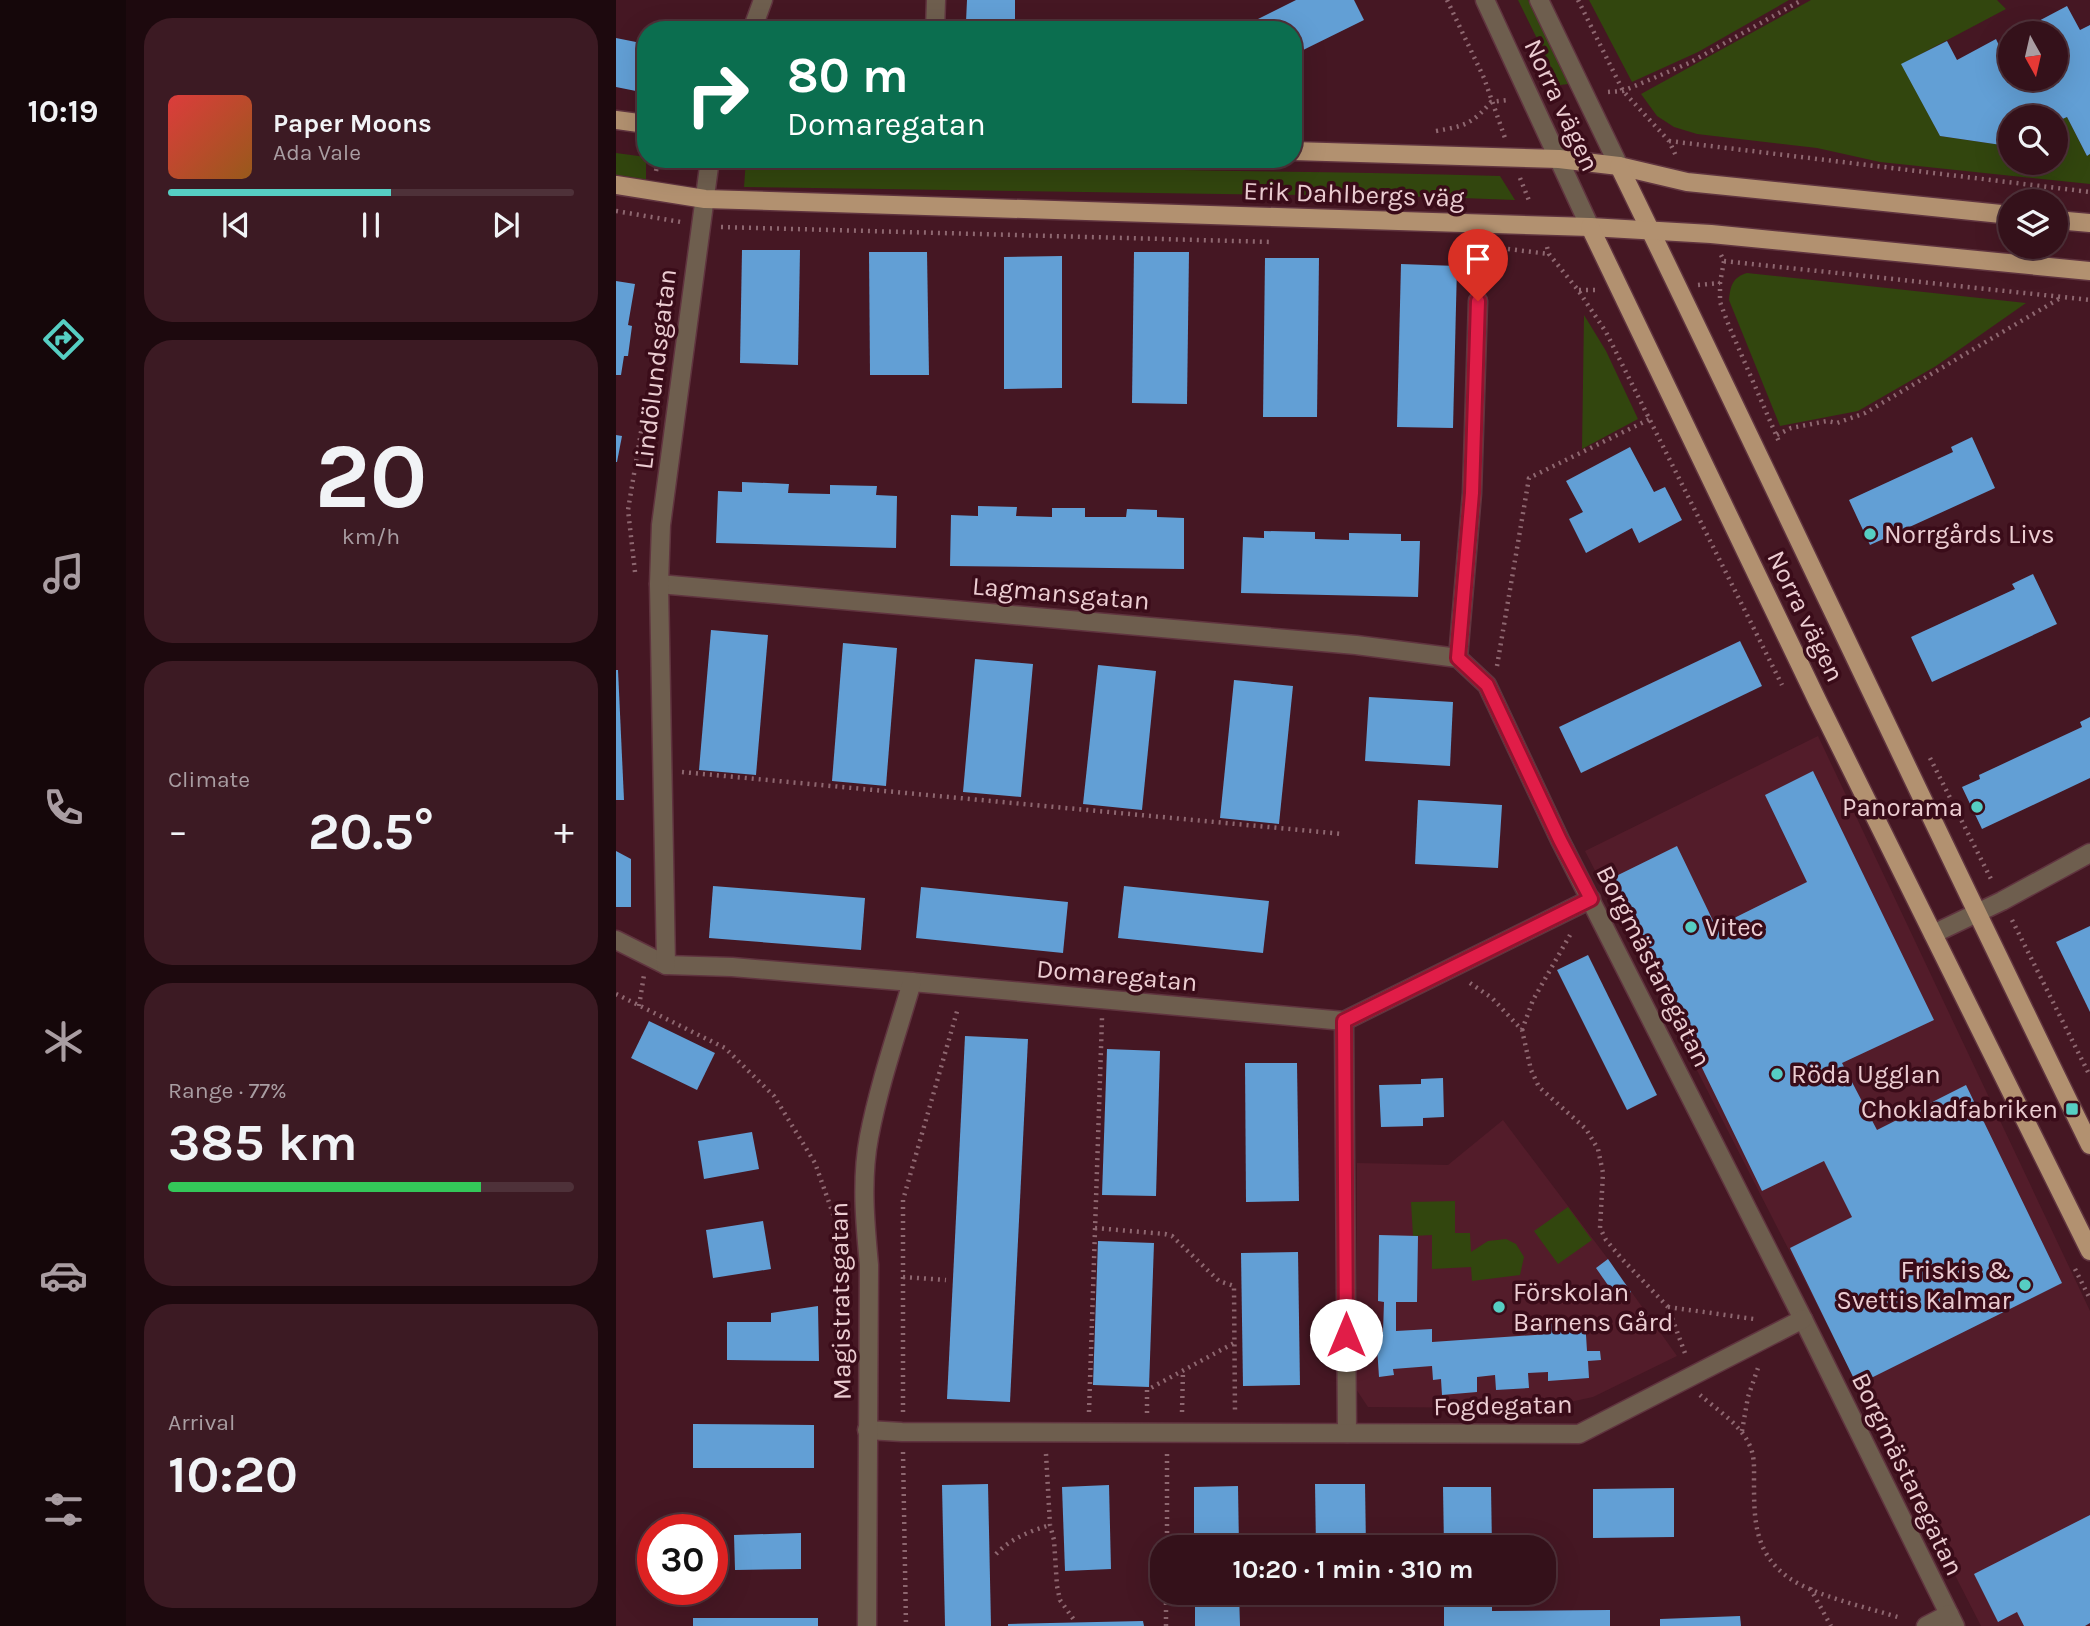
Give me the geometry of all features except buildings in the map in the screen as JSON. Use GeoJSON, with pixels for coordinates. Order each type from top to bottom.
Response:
{"type":"FeatureCollection","features":[{"type":"Feature","properties":{"kind":"main road"},"geometry":{"type":"LineString","coordinates":[[616,120],[637,123]]}},
{"type":"Feature","properties":{"kind":"main road","name":"Erik Dahlbergs väg"},"geometry":{"type":"LineString","coordinates":[[1302,151],[1559,159],[1619,166],[1688,182],[1998,214]]}},
{"type":"Feature","properties":{"kind":"main road","name":"Norra vägen"},"geometry":{"type":"LineString","coordinates":[[1619,166],[1976,914],[2090,1145]]}},
{"type":"Feature","properties":{"kind":"main road","name":"Erik Dahlbergs väg"},"geometry":{"type":"LineString","coordinates":[[616,185],[705,199],[1590,227],[1712,234],[2090,271]]}},
{"type":"Feature","properties":{"kind":"main road"},"geometry":{"type":"LineString","coordinates":[[2068,221],[2090,223]]}},
{"type":"Feature","properties":{"kind":"main road","name":"Norra vägen"},"geometry":{"type":"LineString","coordinates":[[1590,227],[1818,702],[2090,1251]]}},
{"type":"Feature","properties":{"kind":"street"},"geometry":{"type":"LineString","coordinates":[[755,21],[763,0]]}},
{"type":"Feature","properties":{"kind":"street"},"geometry":{"type":"LineString","coordinates":[[935,21],[936,0]]}},
{"type":"Feature","properties":{"kind":"street","name":"Norra vägen"},"geometry":{"type":"LineString","coordinates":[[1485,0],[1590,227]]}},
{"type":"Feature","properties":{"kind":"street","name":"Norra vägen"},"geometry":{"type":"LineString","coordinates":[[1539,0],[1619,166]]}},
{"type":"Feature","properties":{"kind":"street","name":"Lindölundsgatan"},"geometry":{"type":"LineString","coordinates":[[666,965],[659,584],[661,524],[709,168]]}},
{"type":"Feature","properties":{"kind":"street"},"geometry":{"type":"LineString","coordinates":[[1458,658],[1472,493],[1478,301]]}},
{"type":"Feature","properties":{"kind":"street","name":"Lagmansgatan"},"geometry":{"type":"LineString","coordinates":[[659,584],[1356,645],[1458,658]]}},
{"type":"Feature","properties":{"kind":"street","name":"Borgmästaregatan"},"geometry":{"type":"LineString","coordinates":[[1458,658],[1487,685],[1560,840],[1952,1620]]}},
{"type":"Feature","properties":{"kind":"street"},"geometry":{"type":"LineString","coordinates":[[1933,934],[2002,901],[2090,853]]}},
{"type":"Feature","properties":{"kind":"street"},"geometry":{"type":"LineString","coordinates":[[1347,1433],[1344,1021],[1591,899]]}},
{"type":"Feature","properties":{"kind":"street","name":"Domaregatan"},"geometry":{"type":"LineString","coordinates":[[616,940],[666,965],[732,967],[1344,1021]]}},
{"type":"Feature","properties":{"kind":"street","name":"Magistratsgatan"},"geometry":{"type":"LineString","coordinates":[[867,1626],[869,1265],[864,1176],[869,1138],[912,982]]}},
{"type":"Feature","properties":{"kind":"street","name":"Fogdegatan"},"geometry":{"type":"LineString","coordinates":[[867,1430],[1579,1434],[1803,1319]]}},
{"type":"Feature","properties":{"kind":"street"},"geometry":{"type":"LineString","coordinates":[[1926,1626],[1952,1620]]}},
{"type":"Feature","properties":{"kind":"path"},"geometry":{"type":"LineString","coordinates":[[1447,0],[1484,78],[1491,102]]}},
{"type":"Feature","properties":{"kind":"path"},"geometry":{"type":"LineString","coordinates":[[1578,0],[1623,91],[1669,141],[2090,192]]}},
{"type":"Feature","properties":{"kind":"path"},"geometry":{"type":"LineString","coordinates":[[1584,94],[1623,91],[1689,64],[1802,0]]}},
{"type":"Feature","properties":{"kind":"path"},"geometry":{"type":"LineString","coordinates":[[1430,132],[1456,127],[1477,119],[1491,102],[1529,99]]}},
{"type":"Feature","properties":{"kind":"path"},"geometry":{"type":"LineString","coordinates":[[616,211],[700,226],[755,229],[1284,242]]}},
{"type":"Feature","properties":{"kind":"path"},"geometry":{"type":"LineString","coordinates":[[1476,247],[1465,247],[1465,274],[1478,301]]}},
{"type":"Feature","properties":{"kind":"path"},"geometry":{"type":"LineString","coordinates":[[1499,248],[1549,254],[1578,290],[1621,290]]}},
{"type":"Feature","properties":{"kind":"path"},"geometry":{"type":"LineString","coordinates":[[1782,446],[1728,326],[1720,302],[1724,261],[2090,300]]}},
{"type":"Feature","properties":{"kind":"path"},"geometry":{"type":"LineString","coordinates":[[1678,286],[1720,283]]}},
{"type":"Feature","properties":{"kind":"path"},"geometry":{"type":"LineString","coordinates":[[1777,435],[1791,428],[1827,421],[1837,423],[1865,413],[2063,297]]}},
{"type":"Feature","properties":{"kind":"path"},"geometry":{"type":"LineString","coordinates":[[1487,685],[1497,666],[1529,478],[1650,419]]}},
{"type":"Feature","properties":{"kind":"path"},"geometry":{"type":"LineString","coordinates":[[1927,751],[2088,1077]]}},
{"type":"Feature","properties":{"kind":"path"},"geometry":{"type":"LineString","coordinates":[[664,770],[1343,834]]}},
{"type":"Feature","properties":{"kind":"path"},"geometry":{"type":"LineString","coordinates":[[1522,1030],[1538,990],[1572,931]]}},
{"type":"Feature","properties":{"kind":"path"},"geometry":{"type":"LineString","coordinates":[[1461,976],[1492,998],[1522,1030],[1531,1070],[1539,1087],[1586,1129],[1598,1149],[1603,1173],[1601,1228],[1606,1240],[1668,1307],[1686,1358]]}},
{"type":"Feature","properties":{"kind":"path"},"geometry":{"type":"LineString","coordinates":[[906,1626],[902,1432],[903,1200],[964,987]]}},
{"type":"Feature","properties":{"kind":"path"},"geometry":{"type":"LineString","coordinates":[[616,994],[725,1048],[774,1096],[815,1163],[844,1252]]}},
{"type":"Feature","properties":{"kind":"path"},"geometry":{"type":"LineString","coordinates":[[1089,1414],[1102,1014]]}},
{"type":"Feature","properties":{"kind":"path"},"geometry":{"type":"LineString","coordinates":[[1095,1228],[1172,1236],[1219,1281],[1234,1286],[1235,1414]]}},
{"type":"Feature","properties":{"kind":"path"},"geometry":{"type":"LineString","coordinates":[[903,1277],[946,1280]]}},
{"type":"Feature","properties":{"kind":"path"},"geometry":{"type":"LineString","coordinates":[[1668,1307],[1762,1320]]}},
{"type":"Feature","properties":{"kind":"path"},"geometry":{"type":"LineString","coordinates":[[1146,1414],[1147,1390],[1234,1343]]}},
{"type":"Feature","properties":{"kind":"path"},"geometry":{"type":"LineString","coordinates":[[1742,1432],[1748,1397],[1760,1362]]}},
{"type":"Feature","properties":{"kind":"path"},"geometry":{"type":"LineString","coordinates":[[1181,1414],[1183,1370]]}},
{"type":"Feature","properties":{"kind":"path"},"geometry":{"type":"LineString","coordinates":[[1698,1394],[1742,1432],[1751,1446],[1754,1462],[1755,1524],[1759,1541],[1773,1564],[1789,1578],[1810,1588],[1900,1618]]}},
{"type":"Feature","properties":{"kind":"path"},"geometry":{"type":"LineString","coordinates":[[1045,1432],[1050,1525],[1060,1600],[1074,1620]]}},
{"type":"Feature","properties":{"kind":"path"},"geometry":{"type":"LineString","coordinates":[[1167,1432],[1167,1535]]}},
{"type":"Feature","properties":{"kind":"path"},"geometry":{"type":"LineString","coordinates":[[996,1554],[1003,1546],[1024,1534],[1050,1525]]}},
{"type":"Feature","properties":{"kind":"path"},"geometry":{"type":"LineString","coordinates":[[1810,1588],[1831,1626]]}},
{"type":"Feature","properties":{"kind":"path"},"geometry":{"type":"LineString","coordinates":[[1166,1605],[1166,1626]]}},
{"type":"Feature","properties":{"kind":"shaded area"},"geometry":{"type":"Polygon","coordinates":[[[1818,736],[2090,1311],[2090,1626],[1981,1626],[1585,851],[1818,736]]]}},
{"type":"Feature","properties":{"kind":"shaded area","name":"Förskolan Barnens Gård"},"geometry":{"type":"Polygon","coordinates":[[[1503,1120],[1677,1356],[1593,1397],[1542,1408],[1368,1407],[1356,1389],[1357,1163],[1448,1165],[1503,1120]]]}},
{"type":"Feature","properties":{"kind":"green space"},"geometry":{"type":"Polygon","coordinates":[[[1518,0],[1528,0],[1569,84],[1560,85],[1518,0]]]}},
{"type":"Feature","properties":{"kind":"green space"},"geometry":{"type":"Polygon","coordinates":[[[1589,0],[1789,0],[1698,52],[1632,82],[1589,0]]]}},
{"type":"Feature","properties":{"kind":"green space"},"geometry":{"type":"Polygon","coordinates":[[[1811,0],[1997,0],[2006,9],[1902,64],[1940,136],[1998,145],[1998,174],[1880,162],[1817,148],[1697,134],[1674,127],[1657,116],[1641,94],[1811,0]]]}},
{"type":"Feature","properties":{"kind":"green space"},"geometry":{"type":"Polygon","coordinates":[[[2068,119],[2087,156],[2090,154],[2090,184],[2004,175],[2068,175],[2068,119]]]}},
{"type":"Feature","properties":{"kind":"green space"},"geometry":{"type":"Polygon","coordinates":[[[616,153],[637,156],[637,168],[646,168],[646,181],[616,175],[616,153]]]}},
{"type":"Feature","properties":{"kind":"green space"},"geometry":{"type":"Polygon","coordinates":[[[745,168],[1108,168],[1500,176],[1515,200],[1435,197],[744,187],[745,168]]]}},
{"type":"Feature","properties":{"kind":"green space"},"geometry":{"type":"Polygon","coordinates":[[[1747,273],[2026,303],[1936,366],[1858,411],[1780,426],[1729,300],[1733,283],[1747,273]]]}},
{"type":"Feature","properties":{"kind":"green space"},"geometry":{"type":"Polygon","coordinates":[[[1584,315],[1606,351],[1638,419],[1582,449],[1584,315]]]}},
{"type":"Feature","properties":{"kind":"green space"},"geometry":{"type":"Polygon","coordinates":[[[1455,1201],[1455,1233],[1470,1233],[1471,1252],[1488,1241],[1506,1239],[1516,1244],[1524,1257],[1520,1275],[1472,1281],[1471,1267],[1432,1269],[1432,1235],[1413,1236],[1411,1202],[1455,1201]]]}},
{"type":"Feature","properties":{"kind":"green space"},"geometry":{"type":"Polygon","coordinates":[[[1568,1207],[1592,1240],[1558,1264],[1534,1231],[1568,1207]]]}},
{"type":"Feature","properties":{"kind":"place","name":"Norrgårds Livs"},"geometry":{"type":"Point","coordinates":[1870,534]}},
{"type":"Feature","properties":{"kind":"place","name":"Panorama"},"geometry":{"type":"Point","coordinates":[1977,807]}},
{"type":"Feature","properties":{"kind":"place","name":"Vitec"},"geometry":{"type":"Point","coordinates":[1691,927]}},
{"type":"Feature","properties":{"kind":"place","name":"Röda Ugglan"},"geometry":{"type":"Point","coordinates":[1777,1074]}},
{"type":"Feature","properties":{"kind":"place","name":"Chokladfabriken"},"geometry":{"type":"Point","coordinates":[2072,1109]}},
{"type":"Feature","properties":{"kind":"place","name":"Friskis & Svettis Kalmar"},"geometry":{"type":"Point","coordinates":[2025,1285]}},
{"type":"Feature","properties":{"kind":"place","name":"Förskolan Barnens Gård"},"geometry":{"type":"Point","coordinates":[1499,1307]}},
{"type":"Feature","properties":{"kind":"route"},"geometry":{"type":"LineString","coordinates":[[1346,1335],[1344,1021],[1591,899],[1487,685],[1458,658],[1472,493],[1478,301]]}}]}
